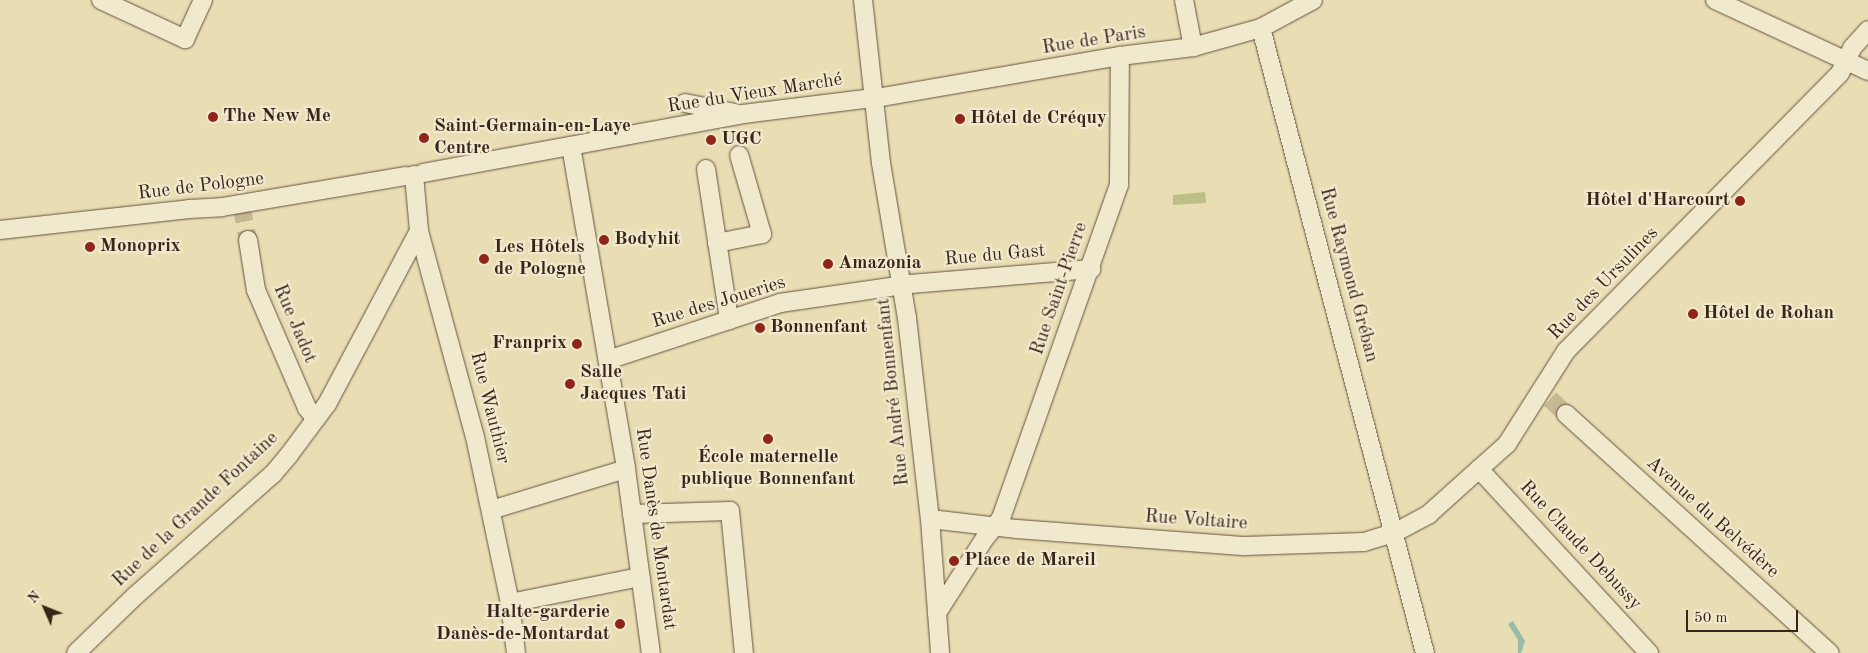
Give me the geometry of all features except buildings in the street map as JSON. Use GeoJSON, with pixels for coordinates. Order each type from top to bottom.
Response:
{"type":"FeatureCollection","features":[{"type":"Feature","properties":{"kind":"street"},"geometry":{"type":"LineString","coordinates":[[109,2],[185,38],[203,0]]}},
{"type":"Feature","properties":{"kind":"street","name":"Rue André Bonnenfant"},"geometry":{"type":"LineString","coordinates":[[864,0],[886,196],[903,286],[930,520],[940,653]]}},
{"type":"Feature","properties":{"kind":"street"},"geometry":{"type":"LineString","coordinates":[[1184,0],[1193,47]]}},
{"type":"Feature","properties":{"kind":"street","name":"Rue de Paris"},"geometry":{"type":"LineString","coordinates":[[874,97],[1120,56],[1193,47],[1261,28],[1313,0]]}},
{"type":"Feature","properties":{"kind":"street"},"geometry":{"type":"LineString","coordinates":[[1715,0],[1868,71]]}},
{"type":"Feature","properties":{"kind":"street","name":"Rue Raymond Gréban"},"geometry":{"type":"LineString","coordinates":[[1261,28],[1425,653]]}},
{"type":"Feature","properties":{"kind":"street","name":"Rue des Ursulines"},"geometry":{"type":"LineString","coordinates":[[1394,533],[1428,514],[1508,444],[1545,395],[1566,352],[1840,73],[1852,48],[1868,30]]}},
{"type":"Feature","properties":{"kind":"street","name":"Rue Saint-Pierre"},"geometry":{"type":"LineString","coordinates":[[995,527],[1001,518],[1119,185],[1120,56]]}},
{"type":"Feature","properties":{"kind":"street","name":"Rue du Vieux Marché"},"geometry":{"type":"LineString","coordinates":[[642,134],[743,114],[874,97]]}},
{"type":"Feature","properties":{"kind":"street"},"geometry":{"type":"LineString","coordinates":[[685,103],[743,114]]}},
{"type":"Feature","properties":{"kind":"street","name":"Rue de Pologne"},"geometry":{"type":"LineString","coordinates":[[0,230],[222,207],[642,134]]}},
{"type":"Feature","properties":{"kind":"street","name":"Rue Danès de Montardat"},"geometry":{"type":"LineString","coordinates":[[571,146],[626,469],[651,653]]}},
{"type":"Feature","properties":{"kind":"street"},"geometry":{"type":"LineString","coordinates":[[717,243],[762,234],[739,155]]}},
{"type":"Feature","properties":{"kind":"street"},"geometry":{"type":"LineString","coordinates":[[706,169],[729,320]]}},
{"type":"Feature","properties":{"kind":"street","name":"Rue Wauthier"},"geometry":{"type":"LineString","coordinates":[[414,175],[419,231],[475,437],[510,603],[516,653]]}},
{"type":"Feature","properties":{"kind":"street","name":"Rue de la Grande Fontaine"},"geometry":{"type":"LineString","coordinates":[[76,653],[148,584],[273,474],[327,404],[419,231]]}},
{"type":"Feature","properties":{"kind":"street","name":"Rue Jadot"},"geometry":{"type":"LineString","coordinates":[[248,240],[256,290],[307,408],[316,419]]}},
{"type":"Feature","properties":{"kind":"street","name":"Rue du Gast"},"geometry":{"type":"LineString","coordinates":[[903,286],[1090,269]]}},
{"type":"Feature","properties":{"kind":"street","name":"Rue des Joueries"},"geometry":{"type":"LineString","coordinates":[[608,360],[780,303],[903,286]]}},
{"type":"Feature","properties":{"kind":"street","name":"Avenue du Belvédère"},"geometry":{"type":"LineString","coordinates":[[1566,414],[1830,653]]}},
{"type":"Feature","properties":{"kind":"street"},"geometry":{"type":"LineString","coordinates":[[491,510],[626,469]]}},
{"type":"Feature","properties":{"kind":"street","name":"Rue Claude Debussy"},"geometry":{"type":"LineString","coordinates":[[1479,469],[1649,653]]}},
{"type":"Feature","properties":{"kind":"street"},"geometry":{"type":"LineString","coordinates":[[632,514],[730,511],[744,653]]}},
{"type":"Feature","properties":{"kind":"street"},"geometry":{"type":"LineString","coordinates":[[930,520],[995,527]]}},
{"type":"Feature","properties":{"kind":"street"},"geometry":{"type":"LineString","coordinates":[[937,614],[985,538],[995,527]]}},
{"type":"Feature","properties":{"kind":"street","name":"Rue Voltaire"},"geometry":{"type":"LineString","coordinates":[[995,527],[1245,546],[1364,542],[1394,533]]}},
{"type":"Feature","properties":{"kind":"street"},"geometry":{"type":"LineString","coordinates":[[510,603],[640,577]]}},
{"type":"Feature","properties":{"kind":"green space"},"geometry":{"type":"Polygon","coordinates":[[[1205,192],[1206,203],[1173,205],[1173,195],[1205,192]]]}},
{"type":"Feature","properties":{"kind":"shaded area"},"geometry":{"type":"Polygon","coordinates":[[[1513,621],[1525,641],[1521,653],[1518,653],[1518,640],[1508,624],[1513,621]]]}},
{"type":"Feature","properties":{"kind":"tunnel"},"geometry":{"type":"LineString","coordinates":[[241,204],[248,240]]}},
{"type":"Feature","properties":{"kind":"tunnel"},"geometry":{"type":"LineString","coordinates":[[1550,399],[1566,414]]}},
{"type":"Feature","properties":{"kind":"place","name":"The New Me"},"geometry":{"type":"Point","coordinates":[213,117]}},
{"type":"Feature","properties":{"kind":"place","name":"Hôtel de Créquy"},"geometry":{"type":"Point","coordinates":[960,119]}},
{"type":"Feature","properties":{"kind":"place","name":"Saint-Germain-en-Laye Centre"},"geometry":{"type":"Point","coordinates":[424,138]}},
{"type":"Feature","properties":{"kind":"place","name":"UGC"},"geometry":{"type":"Point","coordinates":[711,140]}},
{"type":"Feature","properties":{"kind":"place","name":"Hôtel d'Harcourt"},"geometry":{"type":"Point","coordinates":[1740,201]}},
{"type":"Feature","properties":{"kind":"place","name":"Bodyhit"},"geometry":{"type":"Point","coordinates":[604,240]}},
{"type":"Feature","properties":{"kind":"place","name":"Monoprix"},"geometry":{"type":"Point","coordinates":[90,247]}},
{"type":"Feature","properties":{"kind":"place","name":"Les Hôtels de Pologne"},"geometry":{"type":"Point","coordinates":[484,259]}},
{"type":"Feature","properties":{"kind":"place","name":"Amazonia"},"geometry":{"type":"Point","coordinates":[828,264]}},
{"type":"Feature","properties":{"kind":"place","name":"Hôtel de Rohan"},"geometry":{"type":"Point","coordinates":[1693,314]}},
{"type":"Feature","properties":{"kind":"place","name":"Bonnenfant"},"geometry":{"type":"Point","coordinates":[760,328]}},
{"type":"Feature","properties":{"kind":"place","name":"Franprix"},"geometry":{"type":"Point","coordinates":[577,344]}},
{"type":"Feature","properties":{"kind":"place","name":"Salle Jacques Tati"},"geometry":{"type":"Point","coordinates":[570,384]}},
{"type":"Feature","properties":{"kind":"place","name":"École maternelle publique Bonnenfant"},"geometry":{"type":"Point","coordinates":[768,439]}},
{"type":"Feature","properties":{"kind":"place","name":"Place de Mareil"},"geometry":{"type":"Point","coordinates":[954,561]}},
{"type":"Feature","properties":{"kind":"place","name":"Halte-garderie Danès-de-Montardat"},"geometry":{"type":"Point","coordinates":[620,624]}}]}
